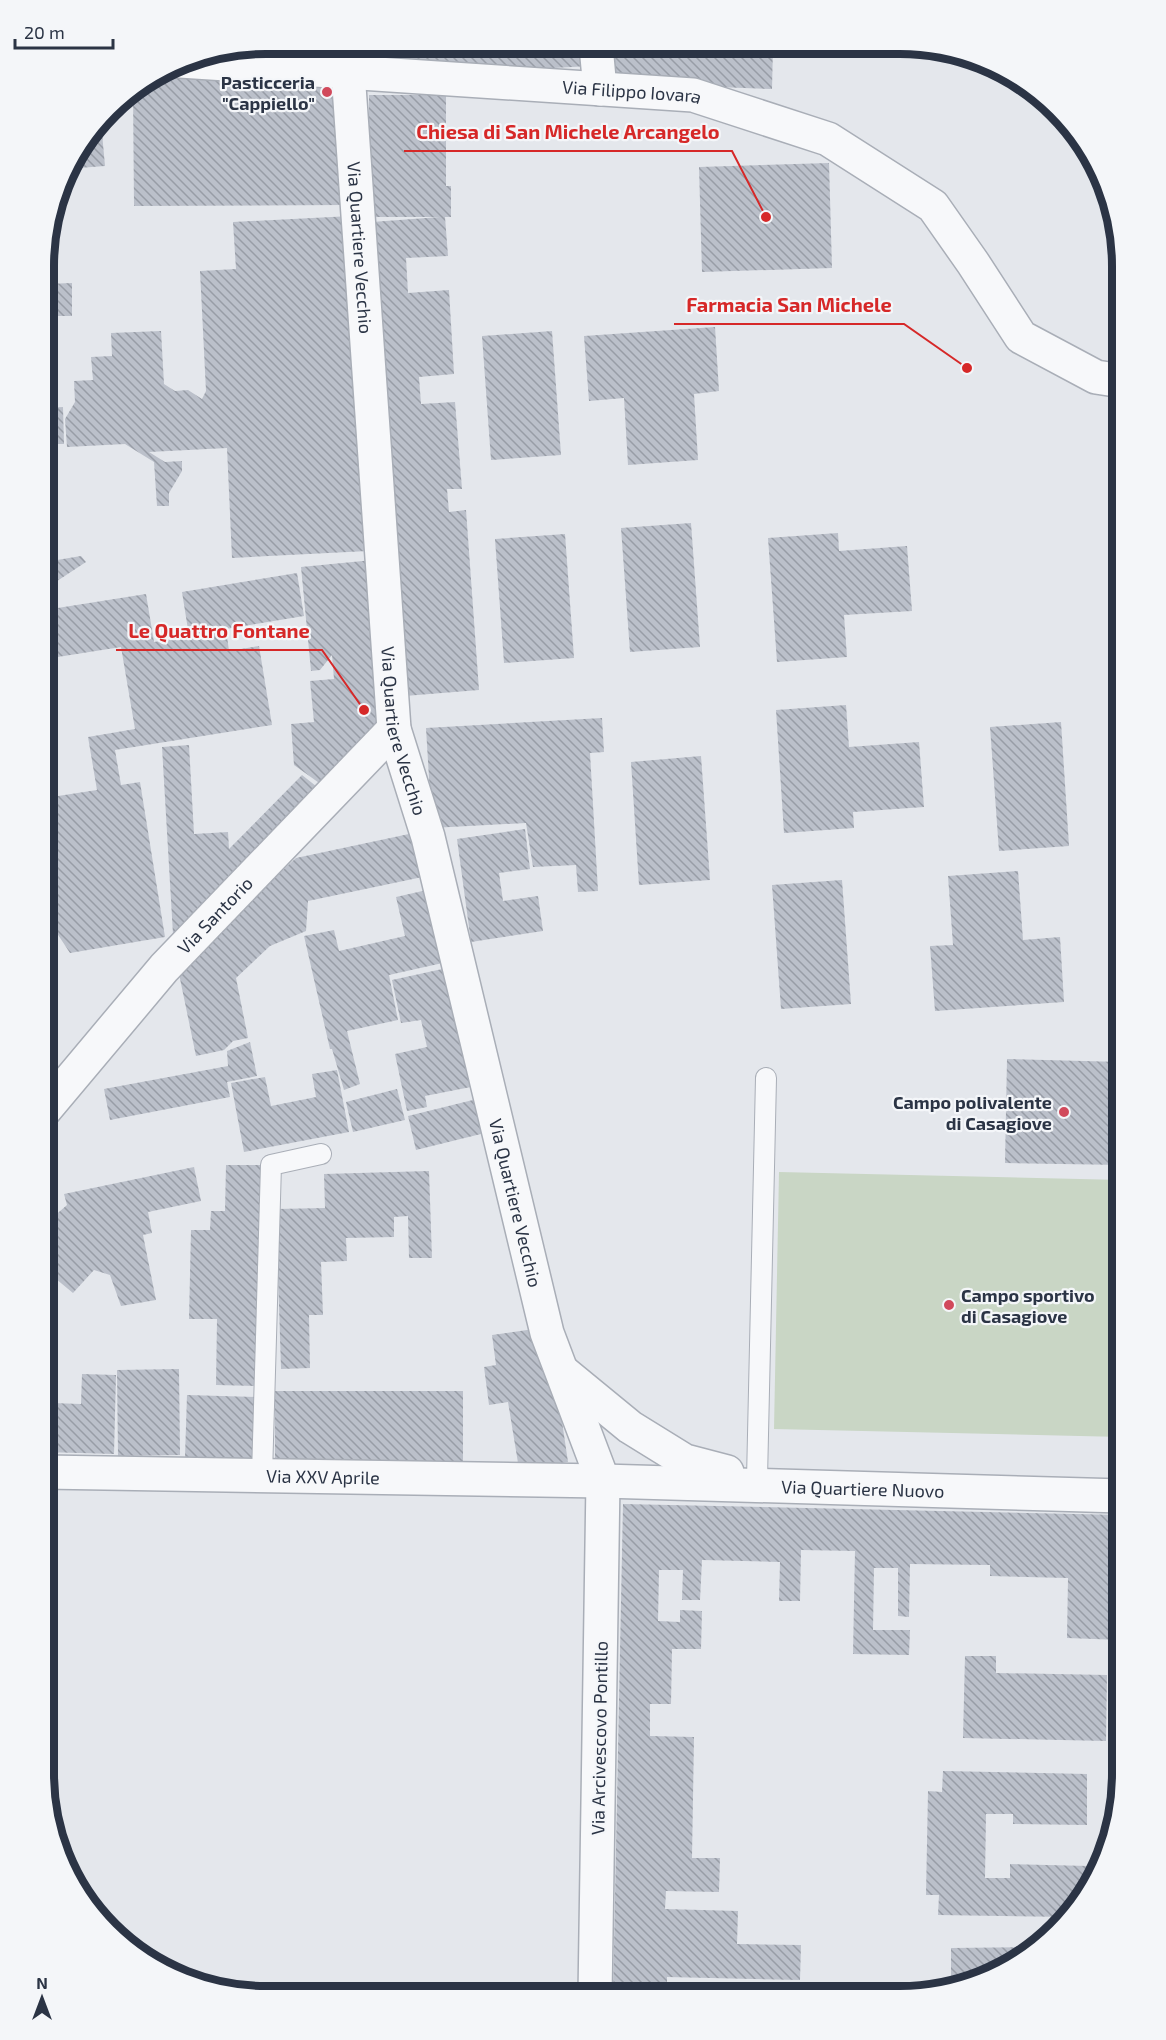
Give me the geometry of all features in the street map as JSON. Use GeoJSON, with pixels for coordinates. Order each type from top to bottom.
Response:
{"type":"FeatureCollection","features":[{"type":"Feature","properties":{"kind":"street"},"geometry":{"type":"LineString","coordinates":[[597,54],[600,90]]}},
{"type":"Feature","properties":{"kind":"street","name":"Via Filippo Iovara"},"geometry":{"type":"LineString","coordinates":[[206,63],[693,95],[828,139],[933,206],[1021,337],[1096,377],[1112,379]]}},
{"type":"Feature","properties":{"kind":"street","name":"Via Quartiere Vecchio"},"geometry":{"type":"LineString","coordinates":[[348,72],[394,729],[428,837],[547,1333],[603,1481]]}},
{"type":"Feature","properties":{"kind":"street","name":"Via Santorio"},"geometry":{"type":"LineString","coordinates":[[54,1099],[164,968],[394,729]]}},
{"type":"Feature","properties":{"kind":"street","name":"Via Quartiere Vecchio"},"geometry":{"type":"LineString","coordinates":[[561,1370],[630,1427],[685,1461],[772,1483]]}},
{"type":"Feature","properties":{"kind":"street","name":"Via XXV Aprile"},"geometry":{"type":"LineString","coordinates":[[54,1472],[603,1481]]}},
{"type":"Feature","properties":{"kind":"street","name":"Via Quartiere Nuovo"},"geometry":{"type":"LineString","coordinates":[[603,1481],[772,1483],[1112,1496]]}},
{"type":"Feature","properties":{"kind":"street","name":"Via Arcivescovo Pontillo"},"geometry":{"type":"LineString","coordinates":[[595,1986],[603,1481]]}},
{"type":"Feature","properties":{"kind":"lane"},"geometry":{"type":"LineString","coordinates":[[766,1078],[772,1483]]}},
{"type":"Feature","properties":{"kind":"lane"},"geometry":{"type":"LineString","coordinates":[[262,1475],[271,1165],[321,1154]]}},
{"type":"Feature","properties":{"kind":"green space","name":"Campo sportivo di Casagiove"},"geometry":{"type":"Polygon","coordinates":[[[779,1172],[1112,1180],[1112,1437],[774,1429],[779,1172]]]}},
{"type":"Feature","properties":{"kind":"building"},"geometry":{"type":"Polygon","coordinates":[[[278,54],[589,54],[590,66],[481,72],[278,54]]]}},
{"type":"Feature","properties":{"kind":"building"},"geometry":{"type":"Polygon","coordinates":[[[611,54],[773,54],[772,89],[609,83],[611,54]]]}},
{"type":"Feature","properties":{"kind":"building"},"geometry":{"type":"Polygon","coordinates":[[[180,72],[342,74],[344,205],[134,206],[133,101],[160,82],[180,72]]]}},
{"type":"Feature","properties":{"kind":"building"},"geometry":{"type":"Polygon","coordinates":[[[369,95],[446,95],[446,186],[451,186],[451,217],[445,217],[448,256],[406,258],[408,293],[449,290],[454,374],[419,377],[421,404],[455,402],[462,489],[447,489],[449,512],[466,510],[479,690],[405,696],[372,222],[440,217],[369,217],[369,95]]]}},
{"type":"Feature","properties":{"kind":"building"},"geometry":{"type":"Polygon","coordinates":[[[102,132],[105,166],[78,168],[102,132]]]}},
{"type":"Feature","properties":{"kind":"building"},"geometry":{"type":"Polygon","coordinates":[[[829,163],[832,268],[702,272],[699,167],[829,163]]]}},
{"type":"Feature","properties":{"kind":"building"},"geometry":{"type":"Polygon","coordinates":[[[351,216],[368,551],[232,558],[227,448],[149,452],[165,462],[182,461],[182,471],[169,493],[169,506],[157,506],[154,462],[125,444],[67,447],[65,419],[75,402],[74,381],[93,380],[91,357],[112,356],[111,333],[161,331],[164,384],[175,391],[188,390],[202,399],[206,391],[200,271],[236,269],[233,222],[351,216]]]}},
{"type":"Feature","properties":{"kind":"building"},"geometry":{"type":"Polygon","coordinates":[[[72,283],[72,316],[54,316],[54,284],[72,283]]]}},
{"type":"Feature","properties":{"kind":"building"},"geometry":{"type":"Polygon","coordinates":[[[715,327],[719,391],[694,394],[698,460],[628,465],[624,398],[589,401],[584,336],[715,327]]]}},
{"type":"Feature","properties":{"kind":"building"},"geometry":{"type":"Polygon","coordinates":[[[552,331],[561,455],[491,460],[482,336],[552,331]]]}},
{"type":"Feature","properties":{"kind":"building"},"geometry":{"type":"Polygon","coordinates":[[[63,407],[64,444],[54,444],[54,408],[63,407]]]}},
{"type":"Feature","properties":{"kind":"building"},"geometry":{"type":"Polygon","coordinates":[[[691,523],[700,647],[630,652],[621,528],[691,523]]]}},
{"type":"Feature","properties":{"kind":"building"},"geometry":{"type":"Polygon","coordinates":[[[838,533],[839,551],[907,546],[912,611],[844,615],[847,657],[777,662],[768,538],[838,533]]]}},
{"type":"Feature","properties":{"kind":"building"},"geometry":{"type":"Polygon","coordinates":[[[565,534],[574,658],[504,663],[495,539],[565,534]]]}},
{"type":"Feature","properties":{"kind":"building"},"geometry":{"type":"Polygon","coordinates":[[[81,556],[86,562],[54,583],[54,560],[81,556]]]}},
{"type":"Feature","properties":{"kind":"building"},"geometry":{"type":"Polygon","coordinates":[[[373,560],[386,723],[329,790],[294,765],[291,724],[314,722],[310,681],[334,679],[332,655],[320,670],[311,671],[301,567],[373,560]]]}},
{"type":"Feature","properties":{"kind":"building"},"geometry":{"type":"Polygon","coordinates":[[[297,573],[304,616],[226,629],[229,651],[259,646],[272,725],[115,750],[121,785],[140,782],[165,937],[70,953],[54,929],[54,797],[97,790],[88,737],[135,729],[121,647],[54,658],[54,609],[146,594],[154,642],[189,636],[182,592],[297,573]]]}},
{"type":"Feature","properties":{"kind":"building"},"geometry":{"type":"Polygon","coordinates":[[[846,705],[849,747],[919,742],[924,807],[853,812],[854,828],[784,833],[776,710],[846,705]]]}},
{"type":"Feature","properties":{"kind":"building"},"geometry":{"type":"Polygon","coordinates":[[[602,718],[604,752],[590,753],[598,891],[578,892],[576,865],[533,867],[526,823],[432,828],[426,728],[602,718]]]}},
{"type":"Feature","properties":{"kind":"building"},"geometry":{"type":"Polygon","coordinates":[[[1061,722],[1069,846],[999,851],[990,727],[1061,722]]]}},
{"type":"Feature","properties":{"kind":"building"},"geometry":{"type":"Polygon","coordinates":[[[189,745],[194,834],[228,832],[229,849],[302,775],[326,794],[195,932],[173,934],[162,747],[189,745]]]}},
{"type":"Feature","properties":{"kind":"building"},"geometry":{"type":"Polygon","coordinates":[[[701,756],[710,880],[639,885],[631,762],[701,756]]]}},
{"type":"Feature","properties":{"kind":"building"},"geometry":{"type":"Polygon","coordinates":[[[525,829],[530,869],[499,873],[503,901],[538,896],[543,931],[471,942],[457,839],[525,829]]]}},
{"type":"Feature","properties":{"kind":"building"},"geometry":{"type":"Polygon","coordinates":[[[423,831],[432,875],[308,901],[306,931],[270,946],[236,978],[248,1038],[233,1041],[224,1050],[196,1056],[178,969],[296,858],[423,831]]]}},
{"type":"Feature","properties":{"kind":"building"},"geometry":{"type":"Polygon","coordinates":[[[1018,871],[1023,940],[1060,937],[1064,1002],[935,1011],[930,946],[953,945],[948,876],[1018,871]]]}},
{"type":"Feature","properties":{"kind":"building"},"geometry":{"type":"Polygon","coordinates":[[[842,880],[851,1004],[781,1009],[772,885],[842,880]]]}},
{"type":"Feature","properties":{"kind":"building"},"geometry":{"type":"Polygon","coordinates":[[[440,887],[456,960],[389,975],[398,1020],[347,1031],[360,1084],[344,1090],[332,1049],[330,1049],[304,936],[334,930],[339,951],[405,936],[396,897],[440,887]]]}},
{"type":"Feature","properties":{"kind":"building"},"geometry":{"type":"Polygon","coordinates":[[[456,966],[481,1085],[425,1096],[427,1107],[407,1111],[395,1054],[427,1047],[421,1020],[401,1023],[392,980],[456,966]]]}},
{"type":"Feature","properties":{"kind":"building"},"geometry":{"type":"Polygon","coordinates":[[[250,1042],[257,1076],[227,1082],[230,1097],[110,1120],[104,1089],[228,1066],[227,1051],[250,1042]]]}},
{"type":"Feature","properties":{"kind":"building","name":"Campo polivalente di Casagiove"},"geometry":{"type":"Polygon","coordinates":[[[1007,1059],[1112,1062],[1112,1165],[1005,1163],[1007,1059]]]}},
{"type":"Feature","properties":{"kind":"building"},"geometry":{"type":"Polygon","coordinates":[[[337,1070],[349,1132],[244,1152],[231,1083],[265,1077],[271,1106],[316,1097],[312,1074],[337,1070]]]}},
{"type":"Feature","properties":{"kind":"building"},"geometry":{"type":"Polygon","coordinates":[[[397,1089],[405,1120],[353,1132],[346,1102],[397,1089]]]}},
{"type":"Feature","properties":{"kind":"building"},"geometry":{"type":"Polygon","coordinates":[[[485,1097],[493,1131],[416,1150],[408,1116],[485,1097]]]}},
{"type":"Feature","properties":{"kind":"building"},"geometry":{"type":"Polygon","coordinates":[[[226,1165],[262,1165],[257,1386],[216,1385],[217,1319],[189,1319],[191,1230],[210,1230],[211,1211],[225,1211],[226,1165]]]}},
{"type":"Feature","properties":{"kind":"building"},"geometry":{"type":"Polygon","coordinates":[[[194,1167],[201,1201],[148,1212],[152,1233],[143,1235],[156,1300],[121,1306],[110,1275],[94,1270],[73,1293],[54,1277],[54,1216],[67,1205],[64,1194],[194,1167]]]}},
{"type":"Feature","properties":{"kind":"building"},"geometry":{"type":"Polygon","coordinates":[[[429,1171],[432,1258],[409,1258],[408,1216],[394,1217],[394,1237],[346,1238],[347,1261],[321,1262],[323,1315],[309,1315],[310,1368],[281,1369],[276,1209],[325,1208],[324,1174],[429,1171]]]}},
{"type":"Feature","properties":{"kind":"building"},"geometry":{"type":"Polygon","coordinates":[[[548,1327],[568,1462],[519,1469],[508,1402],[489,1405],[484,1367],[496,1365],[492,1335],[548,1327]]]}},
{"type":"Feature","properties":{"kind":"building"},"geometry":{"type":"Polygon","coordinates":[[[179,1369],[180,1455],[118,1456],[117,1370],[179,1369]]]}},
{"type":"Feature","properties":{"kind":"building"},"geometry":{"type":"Polygon","coordinates":[[[82,1374],[116,1375],[114,1454],[54,1452],[54,1403],[81,1404],[82,1374]]]}},
{"type":"Feature","properties":{"kind":"building"},"geometry":{"type":"Polygon","coordinates":[[[275,1391],[463,1391],[463,1462],[275,1461],[275,1391]]]}},
{"type":"Feature","properties":{"kind":"building"},"geometry":{"type":"Polygon","coordinates":[[[187,1395],[256,1397],[254,1459],[185,1457],[187,1395]]]}},
{"type":"Feature","properties":{"kind":"building"},"geometry":{"type":"Polygon","coordinates":[[[623,1504],[1112,1515],[1112,1640],[1067,1638],[1068,1578],[990,1576],[990,1565],[910,1564],[909,1617],[898,1616],[898,1568],[874,1568],[873,1630],[910,1630],[909,1655],[853,1654],[855,1551],[801,1550],[800,1601],[779,1601],[780,1562],[702,1560],[700,1600],[682,1600],[683,1570],[659,1570],[658,1621],[680,1622],[680,1610],[702,1611],[701,1649],[672,1649],[671,1704],[650,1704],[650,1736],[694,1737],[692,1858],[720,1858],[719,1892],[666,1891],[665,1909],[738,1911],[737,1944],[801,1945],[800,1980],[667,1977],[667,1986],[613,1986],[623,1504]]]}},
{"type":"Feature","properties":{"kind":"building"},"geometry":{"type":"Polygon","coordinates":[[[965,1656],[996,1656],[996,1673],[1107,1675],[1106,1741],[963,1738],[965,1656]]]}},
{"type":"Feature","properties":{"kind":"building"},"geometry":{"type":"Polygon","coordinates":[[[943,1771],[1087,1774],[1087,1825],[1013,1824],[1013,1814],[986,1814],[985,1878],[1010,1878],[1010,1864],[1089,1866],[1084,1880],[1056,1917],[938,1915],[939,1895],[926,1895],[928,1791],[942,1792],[943,1771]]]}},
{"type":"Feature","properties":{"kind":"building"},"geometry":{"type":"Polygon","coordinates":[[[1022,1947],[994,1964],[951,1980],[951,1948],[1022,1947]]]}},
{"type":"Feature","properties":{"kind":"building"},"geometry":{"type":"Polygon","coordinates":[[[767,1982],[823,1982],[823,1986],[767,1986],[767,1982]]]}},
{"type":"Feature","properties":{"kind":"place","name":"Pasticceria \"Cappiello\""},"geometry":{"type":"Point","coordinates":[327,92]}},
{"type":"Feature","properties":{"kind":"place","name":"Chiesa di San Michele Arcangelo"},"geometry":{"type":"Point","coordinates":[766,217]}},
{"type":"Feature","properties":{"kind":"place","name":"Farmacia San Michele"},"geometry":{"type":"Point","coordinates":[967,368]}},
{"type":"Feature","properties":{"kind":"place","name":"Le Quattro Fontane"},"geometry":{"type":"Point","coordinates":[364,710]}},
{"type":"Feature","properties":{"kind":"place","name":"Campo polivalente di Casagiove"},"geometry":{"type":"Point","coordinates":[1064,1112]}},
{"type":"Feature","properties":{"kind":"place","name":"Campo sportivo di Casagiove"},"geometry":{"type":"Point","coordinates":[949,1305]}}]}
